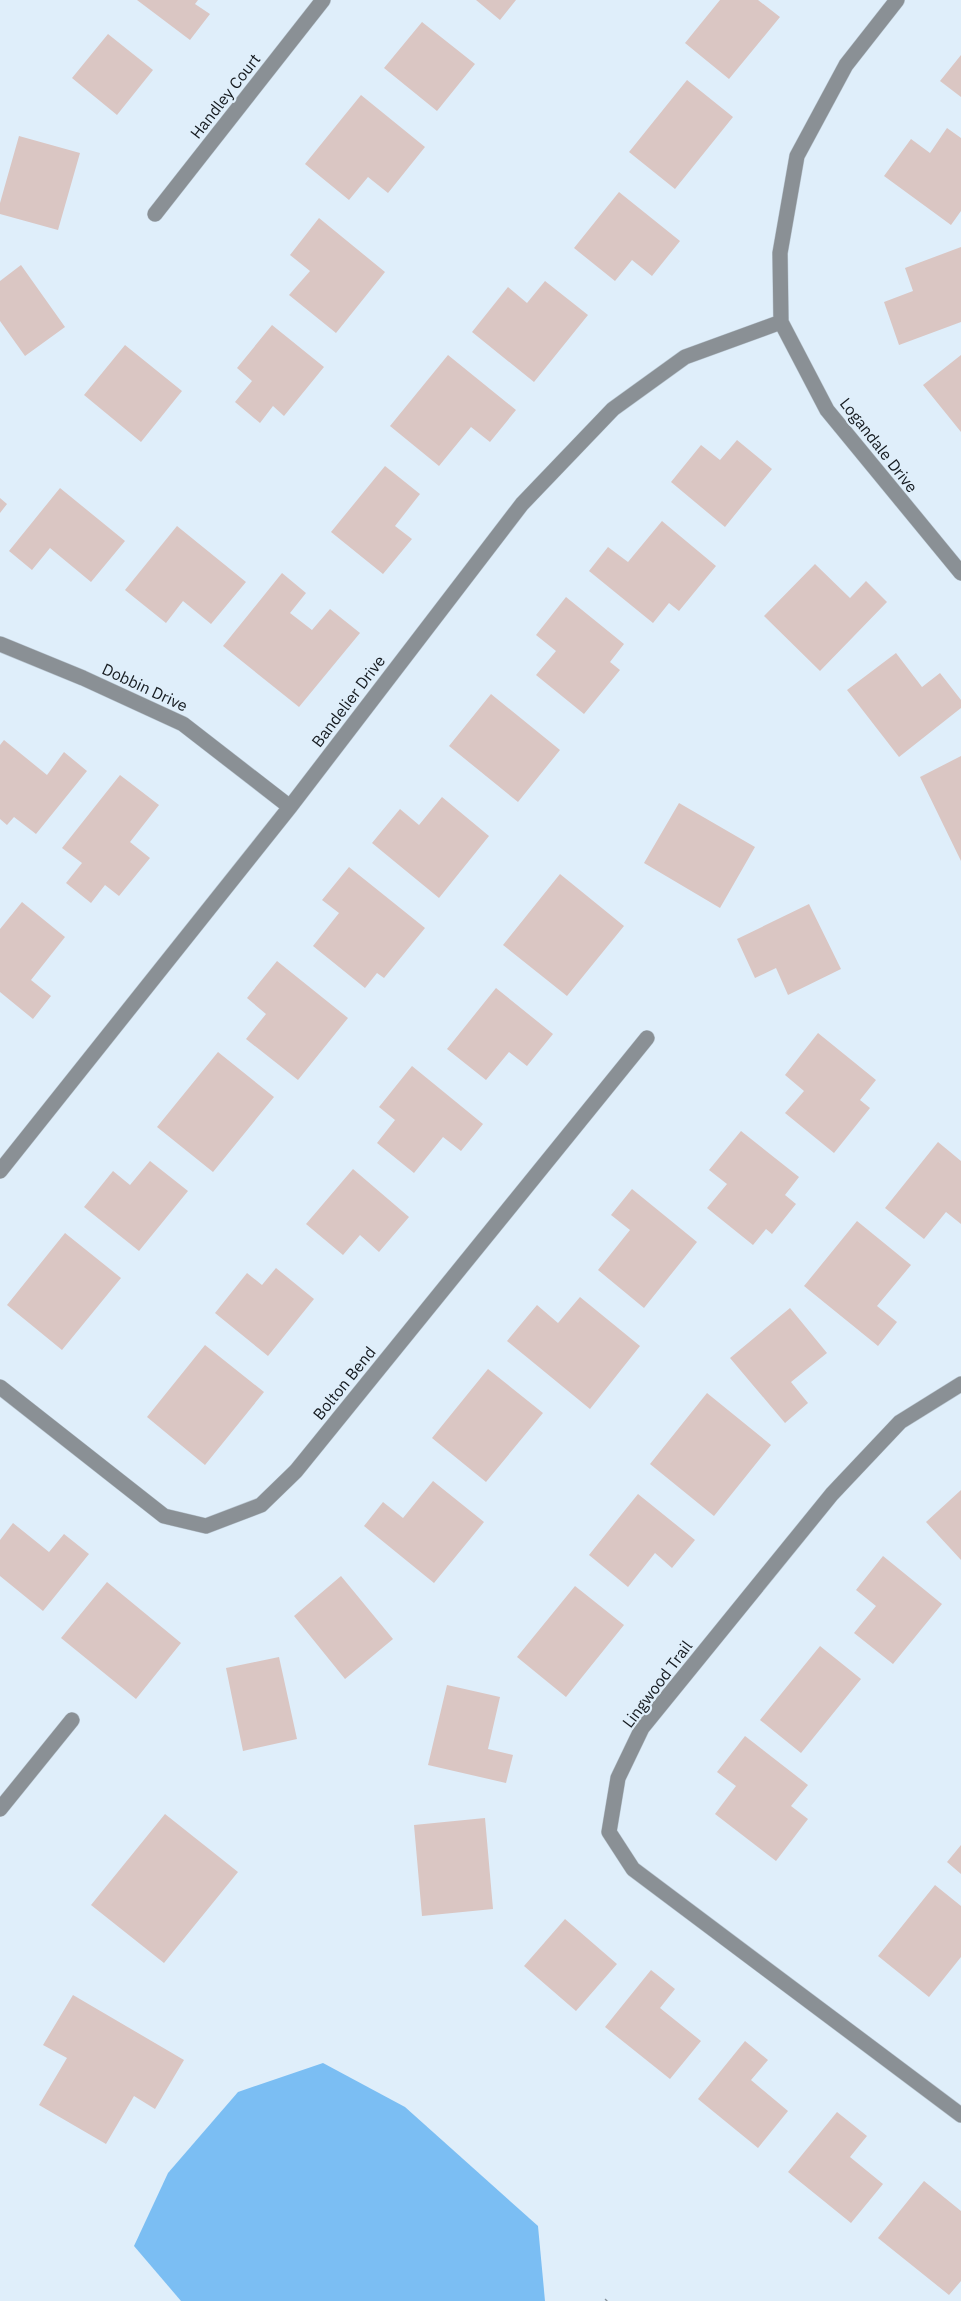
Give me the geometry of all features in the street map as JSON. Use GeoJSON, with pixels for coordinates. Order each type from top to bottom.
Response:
{"type":"FeatureCollection","features":[{"type":"Feature","properties":{"kind":"street","name":"Handley Court"},"geometry":{"type":"LineString","coordinates":[[155,214],[322,0]]}},
{"type":"Feature","properties":{"kind":"street","name":"Logandale Drive"},"geometry":{"type":"LineString","coordinates":[[897,0],[846,65],[797,156],[780,252],[782,322],[826,410],[961,573]]}},
{"type":"Feature","properties":{"kind":"street","name":"Bandelier Drive"},"geometry":{"type":"LineString","coordinates":[[0,1171],[290,807],[522,504],[613,409],[685,357],[782,322]]}},
{"type":"Feature","properties":{"kind":"street","name":"Dobbin Drive"},"geometry":{"type":"LineString","coordinates":[[0,644],[83,678],[183,724],[290,807]]}},
{"type":"Feature","properties":{"kind":"street","name":"Bolton Bend"},"geometry":{"type":"LineString","coordinates":[[0,1388],[164,1516],[206,1527],[261,1506],[296,1472],[647,1038]]}},
{"type":"Feature","properties":{"kind":"street","name":"Lingwood Trail"},"geometry":{"type":"LineString","coordinates":[[958,2107],[633,1869],[609,1832],[618,1778],[642,1728],[832,1494],[900,1422],[961,1384]]}},
{"type":"Feature","properties":{"kind":"street"},"geometry":{"type":"LineString","coordinates":[[0,1809],[72,1720]]}},
{"type":"Feature","properties":{"kind":"water"},"geometry":{"type":"Polygon","coordinates":[[[323,2063],[405,2107],[538,2226],[545,2301],[181,2301],[134,2246],[168,2173],[238,2092],[323,2063]]]}},
{"type":"Feature","properties":{"kind":"building"},"geometry":{"type":"Polygon","coordinates":[[[137,0],[198,0],[195,4],[210,14],[190,40],[137,0]]]}},
{"type":"Feature","properties":{"kind":"building"},"geometry":{"type":"Polygon","coordinates":[[[476,0],[516,0],[500,20],[476,0]]]}},
{"type":"Feature","properties":{"kind":"building"},"geometry":{"type":"Polygon","coordinates":[[[720,0],[758,0],[780,17],[729,79],[685,43],[720,0]]]}},
{"type":"Feature","properties":{"kind":"building"},"geometry":{"type":"Polygon","coordinates":[[[422,22],[475,64],[437,111],[384,68],[422,22]]]}},
{"type":"Feature","properties":{"kind":"building"},"geometry":{"type":"Polygon","coordinates":[[[108,34],[153,70],[117,115],[72,78],[108,34]]]}},
{"type":"Feature","properties":{"kind":"building"},"geometry":{"type":"Polygon","coordinates":[[[961,55],[961,97],[940,81],[961,55]]]}},
{"type":"Feature","properties":{"kind":"building"},"geometry":{"type":"Polygon","coordinates":[[[687,80],[733,117],[675,189],[629,152],[687,80]]]}},
{"type":"Feature","properties":{"kind":"building"},"geometry":{"type":"Polygon","coordinates":[[[361,95],[425,147],[388,193],[368,177],[349,200],[305,164],[361,95]]]}},
{"type":"Feature","properties":{"kind":"building"},"geometry":{"type":"Polygon","coordinates":[[[947,128],[961,138],[961,211],[951,225],[884,176],[911,139],[930,153],[947,128]]]}},
{"type":"Feature","properties":{"kind":"building"},"geometry":{"type":"Polygon","coordinates":[[[19,136],[80,153],[58,230],[0,214],[0,203],[19,136]]]}},
{"type":"Feature","properties":{"kind":"building"},"geometry":{"type":"Polygon","coordinates":[[[619,192],[680,241],[652,276],[632,260],[615,281],[574,248],[619,192]]]}},
{"type":"Feature","properties":{"kind":"building"},"geometry":{"type":"Polygon","coordinates":[[[319,218],[385,272],[336,333],[289,295],[310,271],[290,255],[319,218]]]}},
{"type":"Feature","properties":{"kind":"building"},"geometry":{"type":"Polygon","coordinates":[[[961,247],[961,322],[899,345],[884,302],[913,291],[905,268],[961,247]]]}},
{"type":"Feature","properties":{"kind":"building"},"geometry":{"type":"Polygon","coordinates":[[[21,265],[65,327],[25,356],[0,321],[0,281],[21,265]]]}},
{"type":"Feature","properties":{"kind":"building"},"geometry":{"type":"Polygon","coordinates":[[[545,281],[588,315],[534,382],[472,332],[508,287],[527,303],[545,281]]]}},
{"type":"Feature","properties":{"kind":"building"},"geometry":{"type":"Polygon","coordinates":[[[272,325],[324,367],[284,416],[273,406],[260,423],[235,402],[252,381],[237,368],[272,325]]]}},
{"type":"Feature","properties":{"kind":"building"},"geometry":{"type":"Polygon","coordinates":[[[125,345],[182,391],[141,442],[84,395],[125,345]]]}},
{"type":"Feature","properties":{"kind":"building"},"geometry":{"type":"Polygon","coordinates":[[[448,355],[516,410],[490,442],[471,427],[439,466],[390,426],[448,355]]]}},
{"type":"Feature","properties":{"kind":"building"},"geometry":{"type":"Polygon","coordinates":[[[961,355],[961,432],[923,385],[961,355]]]}},
{"type":"Feature","properties":{"kind":"building"},"geometry":{"type":"Polygon","coordinates":[[[737,440],[772,469],[725,527],[671,482],[701,445],[720,460],[737,440]]]}},
{"type":"Feature","properties":{"kind":"building"},"geometry":{"type":"Polygon","coordinates":[[[385,466],[420,494],[395,526],[412,539],[383,574],[331,532],[385,466]]]}},
{"type":"Feature","properties":{"kind":"building"},"geometry":{"type":"Polygon","coordinates":[[[60,488],[125,541],[91,582],[50,548],[32,570],[9,551],[60,488]]]}},
{"type":"Feature","properties":{"kind":"building"},"geometry":{"type":"Polygon","coordinates":[[[0,498],[7,504],[0,513],[0,498]]]}},
{"type":"Feature","properties":{"kind":"building"},"geometry":{"type":"Polygon","coordinates":[[[662,521],[716,566],[679,611],[669,603],[653,623],[589,571],[608,547],[628,562],[662,521]]]}},
{"type":"Feature","properties":{"kind":"building"},"geometry":{"type":"Polygon","coordinates":[[[177,526],[246,582],[211,624],[183,601],[166,623],[125,590],[177,526]]]}},
{"type":"Feature","properties":{"kind":"building"},"geometry":{"type":"Polygon","coordinates":[[[815,564],[850,598],[866,581],[887,602],[820,671],[764,616],[815,564]]]}},
{"type":"Feature","properties":{"kind":"building"},"geometry":{"type":"Polygon","coordinates":[[[282,573],[306,593],[290,613],[312,630],[330,609],[360,633],[299,707],[223,646],[282,573]]]}},
{"type":"Feature","properties":{"kind":"building"},"geometry":{"type":"Polygon","coordinates":[[[566,597],[624,644],[610,662],[620,670],[584,714],[536,675],[556,651],[536,635],[566,597]]]}},
{"type":"Feature","properties":{"kind":"building"},"geometry":{"type":"Polygon","coordinates":[[[896,653],[922,687],[940,673],[961,700],[961,708],[899,757],[847,690],[896,653]]]}},
{"type":"Feature","properties":{"kind":"building"},"geometry":{"type":"Polygon","coordinates":[[[491,694],[560,750],[518,802],[449,746],[491,694]]]}},
{"type":"Feature","properties":{"kind":"building"},"geometry":{"type":"Polygon","coordinates":[[[4,740],[47,775],[64,752],[87,771],[36,834],[14,817],[7,825],[0,819],[0,745],[4,740]]]}},
{"type":"Feature","properties":{"kind":"building"},"geometry":{"type":"Polygon","coordinates":[[[961,756],[961,861],[920,777],[961,756]]]}},
{"type":"Feature","properties":{"kind":"building"},"geometry":{"type":"Polygon","coordinates":[[[120,775],[159,805],[130,842],[150,858],[119,896],[105,885],[91,903],[66,883],[82,863],[62,848],[120,775]]]}},
{"type":"Feature","properties":{"kind":"building"},"geometry":{"type":"Polygon","coordinates":[[[442,797],[489,836],[439,898],[372,843],[400,809],[419,825],[442,797]]]}},
{"type":"Feature","properties":{"kind":"building"},"geometry":{"type":"Polygon","coordinates":[[[679,803],[755,847],[720,908],[644,863],[679,803]]]}},
{"type":"Feature","properties":{"kind":"building"},"geometry":{"type":"Polygon","coordinates":[[[349,867],[425,928],[384,978],[377,973],[365,988],[313,946],[339,913],[322,900],[349,867]]]}},
{"type":"Feature","properties":{"kind":"building"},"geometry":{"type":"Polygon","coordinates":[[[560,874],[624,926],[567,996],[503,945],[560,874]]]}},
{"type":"Feature","properties":{"kind":"building"},"geometry":{"type":"Polygon","coordinates":[[[22,902],[65,937],[31,980],[51,996],[33,1019],[0,992],[0,929],[22,902]]]}},
{"type":"Feature","properties":{"kind":"building"},"geometry":{"type":"Polygon","coordinates":[[[809,904],[841,969],[788,995],[776,968],[755,978],[737,939],[809,904]]]}},
{"type":"Feature","properties":{"kind":"building"},"geometry":{"type":"Polygon","coordinates":[[[277,961],[348,1018],[298,1080],[246,1039],[266,1014],[247,998],[277,961]]]}},
{"type":"Feature","properties":{"kind":"building"},"geometry":{"type":"Polygon","coordinates":[[[496,988],[553,1034],[527,1066],[509,1052],[486,1080],[447,1049],[496,988]]]}},
{"type":"Feature","properties":{"kind":"building"},"geometry":{"type":"Polygon","coordinates":[[[818,1033],[876,1080],[860,1100],[870,1108],[834,1153],[785,1113],[804,1091],[785,1075],[818,1033]]]}},
{"type":"Feature","properties":{"kind":"building"},"geometry":{"type":"Polygon","coordinates":[[[218,1052],[274,1097],[213,1172],[157,1127],[218,1052]]]}},
{"type":"Feature","properties":{"kind":"building"},"geometry":{"type":"Polygon","coordinates":[[[412,1066],[483,1124],[461,1151],[443,1137],[414,1173],[377,1143],[395,1120],[379,1107],[412,1066]]]}},
{"type":"Feature","properties":{"kind":"building"},"geometry":{"type":"Polygon","coordinates":[[[741,1131],[799,1177],[785,1195],[796,1204],[772,1234],[766,1229],[753,1245],[707,1208],[727,1184],[709,1170],[741,1131]]]}},
{"type":"Feature","properties":{"kind":"building"},"geometry":{"type":"Polygon","coordinates":[[[938,1142],[961,1161],[961,1224],[946,1212],[924,1239],[885,1208],[938,1142]]]}},
{"type":"Feature","properties":{"kind":"building"},"geometry":{"type":"Polygon","coordinates":[[[150,1161],[188,1191],[139,1251],[84,1207],[113,1171],[130,1185],[150,1161]]]}},
{"type":"Feature","properties":{"kind":"building"},"geometry":{"type":"Polygon","coordinates":[[[353,1169],[409,1217],[379,1252],[360,1235],[343,1255],[306,1224],[353,1169]]]}},
{"type":"Feature","properties":{"kind":"building"},"geometry":{"type":"Polygon","coordinates":[[[632,1189],[697,1242],[644,1308],[598,1270],[630,1230],[611,1215],[632,1189]]]}},
{"type":"Feature","properties":{"kind":"building"},"geometry":{"type":"Polygon","coordinates":[[[857,1221],[911,1265],[877,1306],[897,1322],[878,1346],[804,1286],[857,1221]]]}},
{"type":"Feature","properties":{"kind":"building"},"geometry":{"type":"Polygon","coordinates":[[[65,1233],[121,1278],[62,1350],[7,1305],[65,1233]]]}},
{"type":"Feature","properties":{"kind":"building"},"geometry":{"type":"Polygon","coordinates":[[[276,1268],[314,1299],[268,1356],[215,1313],[247,1273],[262,1285],[276,1268]]]}},
{"type":"Feature","properties":{"kind":"building"},"geometry":{"type":"Polygon","coordinates":[[[580,1297],[640,1346],[590,1409],[507,1341],[537,1305],[558,1323],[580,1297]]]}},
{"type":"Feature","properties":{"kind":"building"},"geometry":{"type":"Polygon","coordinates":[[[790,1308],[827,1353],[791,1382],[808,1403],[785,1423],[730,1358],[790,1308]]]}},
{"type":"Feature","properties":{"kind":"building"},"geometry":{"type":"Polygon","coordinates":[[[205,1345],[264,1392],[205,1465],[147,1417],[205,1345]]]}},
{"type":"Feature","properties":{"kind":"building"},"geometry":{"type":"Polygon","coordinates":[[[488,1369],[543,1413],[486,1482],[432,1438],[488,1369]]]}},
{"type":"Feature","properties":{"kind":"building"},"geometry":{"type":"Polygon","coordinates":[[[707,1393],[771,1445],[714,1516],[650,1464],[707,1393]]]}},
{"type":"Feature","properties":{"kind":"building"},"geometry":{"type":"Polygon","coordinates":[[[433,1481],[484,1522],[434,1583],[364,1526],[383,1502],[403,1518],[433,1481]]]}},
{"type":"Feature","properties":{"kind":"building"},"geometry":{"type":"Polygon","coordinates":[[[961,1490],[961,1560],[926,1522],[961,1490]]]}},
{"type":"Feature","properties":{"kind":"building"},"geometry":{"type":"Polygon","coordinates":[[[638,1494],[695,1540],[672,1568],[655,1553],[628,1587],[589,1555],[638,1494]]]}},
{"type":"Feature","properties":{"kind":"building"},"geometry":{"type":"Polygon","coordinates":[[[13,1523],[49,1552],[64,1534],[89,1554],[43,1611],[0,1576],[0,1540],[13,1523]]]}},
{"type":"Feature","properties":{"kind":"building"},"geometry":{"type":"Polygon","coordinates":[[[883,1556],[942,1604],[893,1664],[854,1633],[876,1606],[856,1590],[883,1556]]]}},
{"type":"Feature","properties":{"kind":"building"},"geometry":{"type":"Polygon","coordinates":[[[341,1576],[393,1639],[345,1679],[294,1616],[341,1576]]]}},
{"type":"Feature","properties":{"kind":"building"},"geometry":{"type":"Polygon","coordinates":[[[107,1582],[181,1643],[136,1699],[61,1638],[107,1582]]]}},
{"type":"Feature","properties":{"kind":"building"},"geometry":{"type":"Polygon","coordinates":[[[575,1586],[624,1625],[566,1697],[517,1657],[575,1586]]]}},
{"type":"Feature","properties":{"kind":"building"},"geometry":{"type":"Polygon","coordinates":[[[820,1646],[861,1679],[801,1753],[760,1720],[820,1646]]]}},
{"type":"Feature","properties":{"kind":"building"},"geometry":{"type":"Polygon","coordinates":[[[279,1657],[297,1739],[243,1751],[226,1668],[279,1657]]]}},
{"type":"Feature","properties":{"kind":"building"},"geometry":{"type":"Polygon","coordinates":[[[447,1685],[500,1697],[488,1749],[513,1755],[506,1783],[428,1765],[447,1685]]]}},
{"type":"Feature","properties":{"kind":"building"},"geometry":{"type":"Polygon","coordinates":[[[745,1736],[808,1785],[791,1806],[808,1819],[776,1861],[715,1814],[736,1786],[717,1772],[745,1736]]]}},
{"type":"Feature","properties":{"kind":"building"},"geometry":{"type":"Polygon","coordinates":[[[165,1814],[238,1872],[164,1963],[91,1905],[165,1814]]]}},
{"type":"Feature","properties":{"kind":"building"},"geometry":{"type":"Polygon","coordinates":[[[485,1818],[493,1909],[422,1916],[414,1825],[485,1818]]]}},
{"type":"Feature","properties":{"kind":"building"},"geometry":{"type":"Polygon","coordinates":[[[961,1845],[961,1874],[947,1862],[961,1845]]]}},
{"type":"Feature","properties":{"kind":"building"},"geometry":{"type":"Polygon","coordinates":[[[935,1885],[961,1906],[961,1957],[929,1997],[878,1956],[935,1885]]]}},
{"type":"Feature","properties":{"kind":"building"},"geometry":{"type":"Polygon","coordinates":[[[565,1919],[617,1964],[576,2011],[524,1966],[565,1919]]]}},
{"type":"Feature","properties":{"kind":"building"},"geometry":{"type":"Polygon","coordinates":[[[651,1970],[675,1989],[660,2008],[701,2041],[670,2079],[605,2027],[651,1970]]]}},
{"type":"Feature","properties":{"kind":"building"},"geometry":{"type":"Polygon","coordinates":[[[73,1995],[184,2060],[155,2109],[134,2096],[106,2144],[39,2105],[67,2058],[43,2045],[73,1995]]]}},
{"type":"Feature","properties":{"kind":"building"},"geometry":{"type":"Polygon","coordinates":[[[745,2041],[768,2060],[751,2080],[788,2111],[758,2148],[698,2099],[745,2041]]]}},
{"type":"Feature","properties":{"kind":"building"},"geometry":{"type":"Polygon","coordinates":[[[837,2112],[867,2136],[850,2157],[883,2184],[851,2223],[788,2172],[837,2112]]]}},
{"type":"Feature","properties":{"kind":"building"},"geometry":{"type":"Polygon","coordinates":[[[924,2181],[961,2211],[961,2281],[949,2295],[878,2238],[924,2181]]]}}]}
